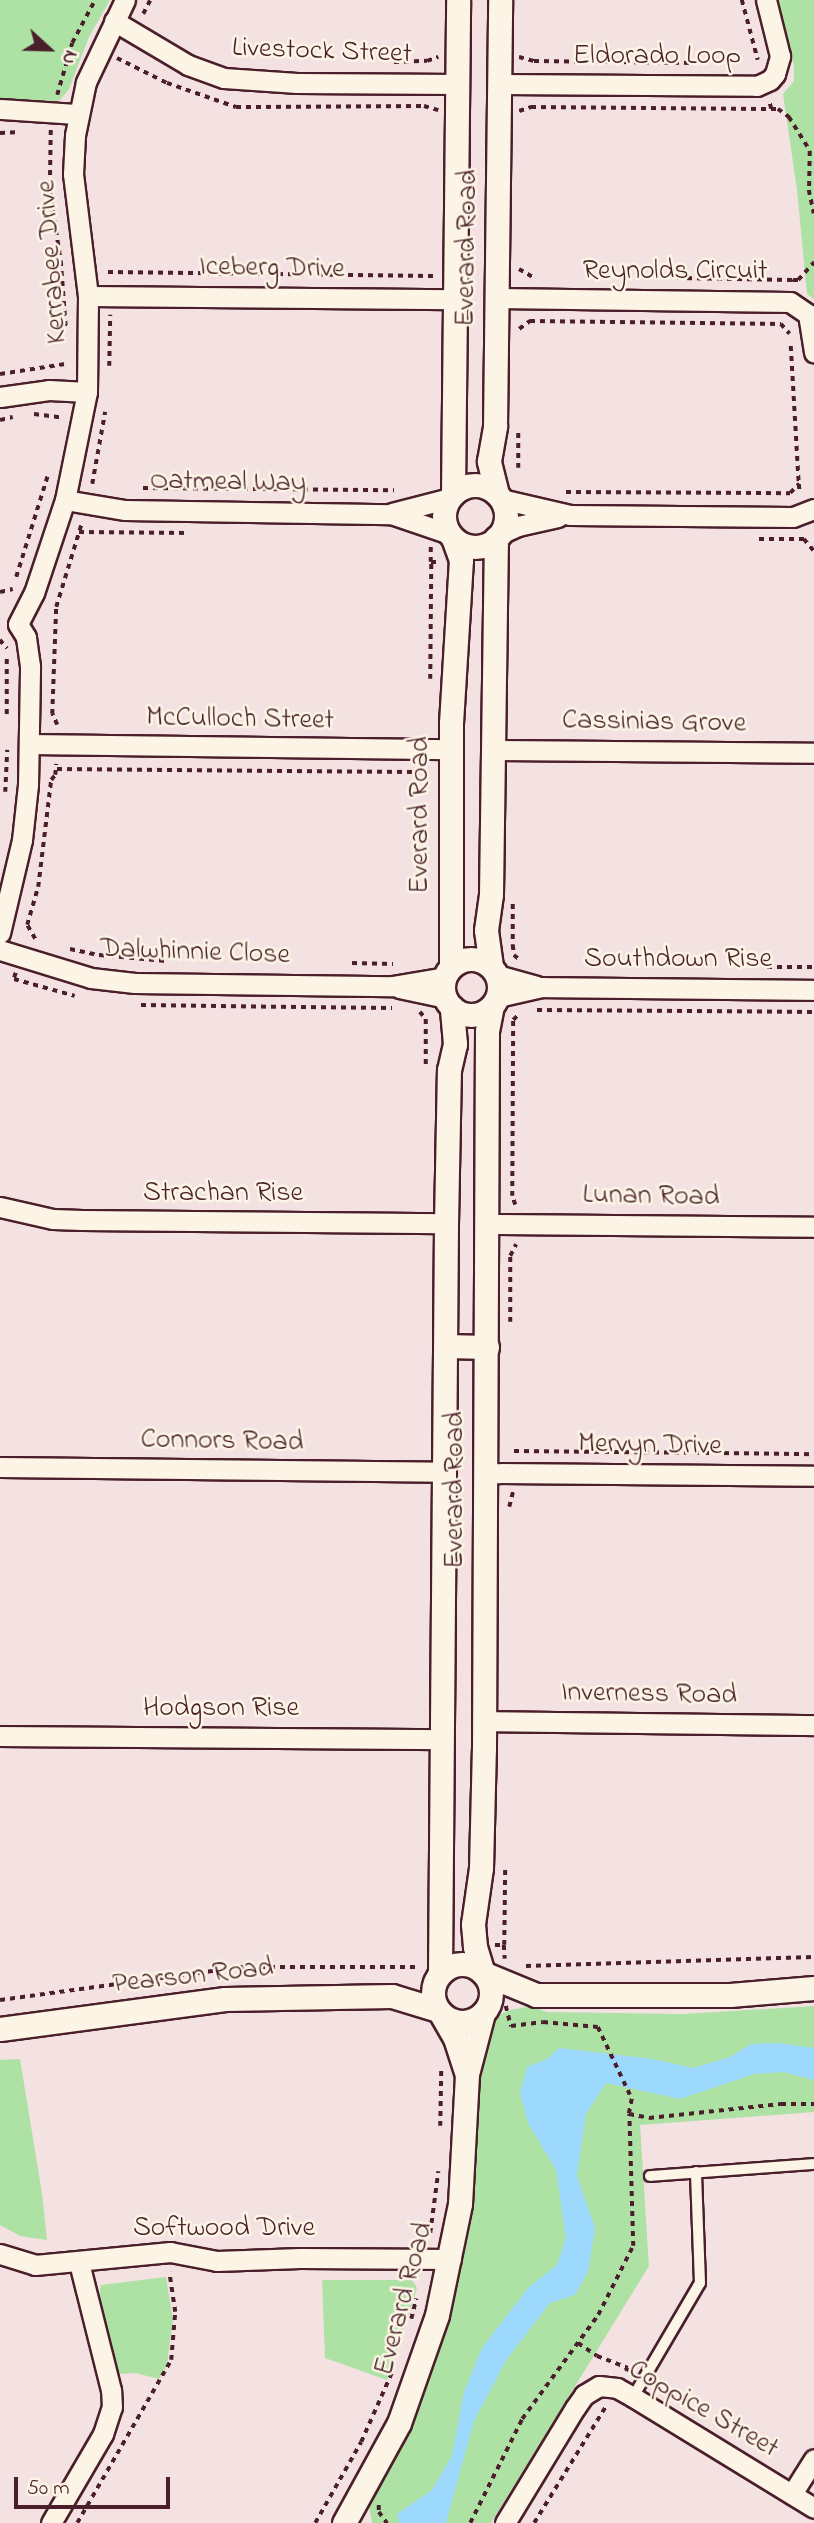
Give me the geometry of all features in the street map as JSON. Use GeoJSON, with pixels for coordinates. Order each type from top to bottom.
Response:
{"type":"FeatureCollection","features":[{"type":"Feature","properties":{"kind":"street","name":"Kerrabee Drive"},"geometry":{"type":"LineString","coordinates":[[0,933],[22,840],[29,744],[29,648],[26,637],[9,620],[34,593],[65,500],[87,392],[88,296],[73,174],[78,114],[86,82],[125,0]]}},
{"type":"Feature","properties":{"kind":"street","name":"Everard Road"},"geometry":{"type":"LineString","coordinates":[[452,496],[458,0]]}},
{"type":"Feature","properties":{"kind":"street","name":"Everard Road"},"geometry":{"type":"LineString","coordinates":[[499,497],[489,461],[508,329],[500,0]]}},
{"type":"Feature","properties":{"kind":"street","name":"Eldorado Loop"},"geometry":{"type":"LineString","coordinates":[[500,84],[757,86],[770,80],[775,74],[780,56],[766,0]]}},
{"type":"Feature","properties":{"kind":"street","name":"Livestock Street"},"geometry":{"type":"LineString","coordinates":[[114,22],[188,65],[224,78],[297,83],[458,84]]}},
{"type":"Feature","properties":{"kind":"street"},"geometry":{"type":"LineString","coordinates":[[0,109],[78,114]]}},
{"type":"Feature","properties":{"kind":"street","name":"Iceberg Drive"},"geometry":{"type":"LineString","coordinates":[[88,296],[455,299]]}},
{"type":"Feature","properties":{"kind":"street","name":"Reynolds Circuit"},"geometry":{"type":"LineString","coordinates":[[508,299],[790,302],[808,314],[814,353]]}},
{"type":"Feature","properties":{"kind":"street"},"geometry":{"type":"LineString","coordinates":[[0,397],[63,390],[87,392]]}},
{"type":"Feature","properties":{"kind":"street"},"geometry":{"type":"LineString","coordinates":[[570,515],[499,497],[489,489],[471,485],[452,496],[444,516],[451,536],[460,543],[479,547],[533,522],[570,515],[811,511]]}},
{"type":"Feature","properties":{"kind":"street","name":"Oatmeal Way"},"geometry":{"type":"LineString","coordinates":[[65,500],[86,506],[125,510],[391,514],[452,496]]}},
{"type":"Feature","properties":{"kind":"street"},"geometry":{"type":"LineString","coordinates":[[498,536],[506,516],[499,497]]}},
{"type":"Feature","properties":{"kind":"street","name":"Oatmeal Way"},"geometry":{"type":"LineString","coordinates":[[391,514],[451,536]]}},
{"type":"Feature","properties":{"kind":"street","name":"Everard Road"},"geometry":{"type":"LineString","coordinates":[[432,1972],[442,1739],[446,1223],[449,1070],[454,1044],[448,987],[451,749],[461,560],[451,536]]}},
{"type":"Feature","properties":{"kind":"street","name":"Everard Road"},"geometry":{"type":"LineString","coordinates":[[484,1974],[475,1947],[473,1924],[481,1868],[484,1721],[487,1031],[494,986],[486,930],[491,894],[498,536]]}},
{"type":"Feature","properties":{"kind":"street","name":"McCulloch Street"},"geometry":{"type":"LineString","coordinates":[[29,744],[451,749]]}},
{"type":"Feature","properties":{"kind":"street","name":"Cassinias Grove"},"geometry":{"type":"LineString","coordinates":[[493,750],[814,753]]}},
{"type":"Feature","properties":{"kind":"street","name":"Dalwhinnie Close"},"geometry":{"type":"LineString","coordinates":[[0,950],[91,978],[135,983],[448,987]]}},
{"type":"Feature","properties":{"kind":"street"},"geometry":{"type":"LineString","coordinates":[[475,958],[494,986],[477,1014],[468,1015],[448,987],[457,962],[475,958]]}},
{"type":"Feature","properties":{"kind":"street","name":"Southdown Rise"},"geometry":{"type":"LineString","coordinates":[[494,986],[814,990]]}},
{"type":"Feature","properties":{"kind":"street","name":"Strachan Rise"},"geometry":{"type":"LineString","coordinates":[[0,1207],[41,1217],[82,1220],[446,1223]]}},
{"type":"Feature","properties":{"kind":"street","name":"Lunan Road"},"geometry":{"type":"LineString","coordinates":[[488,1224],[814,1227]]}},
{"type":"Feature","properties":{"kind":"street"},"geometry":{"type":"LineString","coordinates":[[446,1346],[486,1347]]}},
{"type":"Feature","properties":{"kind":"street","name":"Connors Road"},"geometry":{"type":"LineString","coordinates":[[0,1468],[444,1472]]}},
{"type":"Feature","properties":{"kind":"street","name":"Mervyn Drive"},"geometry":{"type":"LineString","coordinates":[[486,1473],[814,1476]]}},
{"type":"Feature","properties":{"kind":"street","name":"Inverness Road"},"geometry":{"type":"LineString","coordinates":[[484,1721],[814,1725]]}},
{"type":"Feature","properties":{"kind":"street","name":"Hodgson Rise"},"geometry":{"type":"LineString","coordinates":[[0,1735],[442,1739]]}},
{"type":"Feature","properties":{"kind":"street"},"geometry":{"type":"LineString","coordinates":[[536,1995],[466,1964],[432,1972],[433,1993],[439,2011],[456,2022],[475,2019],[491,2010],[536,1995],[730,1995],[814,1988]]}},
{"type":"Feature","properties":{"kind":"street","name":"Pearson Road"},"geometry":{"type":"LineString","coordinates":[[392,1996],[432,1972]]}},
{"type":"Feature","properties":{"kind":"street"},"geometry":{"type":"LineString","coordinates":[[484,1974],[491,1993],[491,2010]]}},
{"type":"Feature","properties":{"kind":"street","name":"Pearson Road"},"geometry":{"type":"LineString","coordinates":[[0,2029],[225,1999],[392,1996],[439,2011]]}},
{"type":"Feature","properties":{"kind":"street","name":"Everard Road"},"geometry":{"type":"LineString","coordinates":[[347,2522],[386,2450],[409,2399],[438,2315],[451,2259],[465,2144],[467,2074],[491,2010]]}},
{"type":"Feature","properties":{"kind":"street","name":"Everard Road"},"geometry":{"type":"LineString","coordinates":[[439,2011],[455,2038],[467,2074]]}},
{"type":"Feature","properties":{"kind":"street","name":"Softwood Drive"},"geometry":{"type":"LineString","coordinates":[[0,2254],[35,2265],[79,2263],[170,2252],[217,2261],[300,2258],[451,2259]]}},
{"type":"Feature","properties":{"kind":"street"},"geometry":{"type":"LineString","coordinates":[[51,2523],[103,2434],[112,2407],[111,2390],[79,2263]]}},
{"type":"Feature","properties":{"kind":"street","name":"Coppice Street"},"geometry":{"type":"LineString","coordinates":[[505,2523],[584,2395],[598,2386],[609,2386],[633,2397],[814,2508]]}},
{"type":"Feature","properties":{"kind":"street"},"geometry":{"type":"LineString","coordinates":[[792,2494],[814,2459]]}},
{"type":"Feature","properties":{"kind":"lane"},"geometry":{"type":"LineString","coordinates":[[650,2176],[814,2164]]}},
{"type":"Feature","properties":{"kind":"lane"},"geometry":{"type":"LineString","coordinates":[[633,2397],[700,2283],[696,2172]]}},
{"type":"Feature","properties":{"kind":"path"},"geometry":{"type":"LineString","coordinates":[[66,341],[61,261],[48,165],[62,71],[72,43],[95,0]]}},
{"type":"Feature","properties":{"kind":"path"},"geometry":{"type":"LineString","coordinates":[[141,17],[150,0]]}},
{"type":"Feature","properties":{"kind":"path"},"geometry":{"type":"LineString","coordinates":[[385,62],[458,57]]}},
{"type":"Feature","properties":{"kind":"path"},"geometry":{"type":"LineString","coordinates":[[500,58],[706,64]]}},
{"type":"Feature","properties":{"kind":"path"},"geometry":{"type":"LineString","coordinates":[[771,109],[778,109],[789,117],[810,151],[809,190],[814,213]]}},
{"type":"Feature","properties":{"kind":"path"},"geometry":{"type":"LineString","coordinates":[[105,259],[109,295],[109,370]]}},
{"type":"Feature","properties":{"kind":"path"},"geometry":{"type":"LineString","coordinates":[[668,278],[798,280],[814,262]]}},
{"type":"Feature","properties":{"kind":"path"},"geometry":{"type":"LineString","coordinates":[[519,343],[508,329],[508,299],[519,269],[530,277],[544,277]]}},
{"type":"Feature","properties":{"kind":"path"},"geometry":{"type":"LineString","coordinates":[[108,272],[433,276]]}},
{"type":"Feature","properties":{"kind":"path"},"geometry":{"type":"LineString","coordinates":[[793,280],[790,334],[799,484],[811,511],[799,539]]}},
{"type":"Feature","properties":{"kind":"path"},"geometry":{"type":"LineString","coordinates":[[508,329],[530,321],[781,324],[790,334]]}},
{"type":"Feature","properties":{"kind":"path"},"geometry":{"type":"LineString","coordinates":[[0,420],[35,414],[59,420],[66,352]]}},
{"type":"Feature","properties":{"kind":"path"},"geometry":{"type":"LineString","coordinates":[[0,374],[65,364]]}},
{"type":"Feature","properties":{"kind":"path"},"geometry":{"type":"LineString","coordinates":[[45,942],[35,939],[27,925],[44,855],[51,780],[57,769],[57,724],[52,714],[56,607],[86,506],[106,408]]}},
{"type":"Feature","properties":{"kind":"path"},"geometry":{"type":"LineString","coordinates":[[517,481],[518,426]]}},
{"type":"Feature","properties":{"kind":"path"},"geometry":{"type":"LineString","coordinates":[[13,589],[49,470]]}},
{"type":"Feature","properties":{"kind":"path"},"geometry":{"type":"LineString","coordinates":[[557,492],[790,494],[799,484]]}},
{"type":"Feature","properties":{"kind":"path"},"geometry":{"type":"LineString","coordinates":[[132,488],[396,490]]}},
{"type":"Feature","properties":{"kind":"path"},"geometry":{"type":"LineString","coordinates":[[745,539],[804,539],[814,551]]}},
{"type":"Feature","properties":{"kind":"path"},"geometry":{"type":"LineString","coordinates":[[0,592],[13,589],[34,593]]}},
{"type":"Feature","properties":{"kind":"path"},"geometry":{"type":"LineString","coordinates":[[0,640],[7,648],[7,719]]}},
{"type":"Feature","properties":{"kind":"path"},"geometry":{"type":"LineString","coordinates":[[5,805],[7,747]]}},
{"type":"Feature","properties":{"kind":"path"},"geometry":{"type":"LineString","coordinates":[[425,750],[425,776],[429,783]]}},
{"type":"Feature","properties":{"kind":"path"},"geometry":{"type":"LineString","coordinates":[[57,769],[414,772],[425,776]]}},
{"type":"Feature","properties":{"kind":"path"},"geometry":{"type":"LineString","coordinates":[[513,903],[514,955],[525,965]]}},
{"type":"Feature","properties":{"kind":"path"},"geometry":{"type":"LineString","coordinates":[[30,932],[14,979],[83,997]]}},
{"type":"Feature","properties":{"kind":"path"},"geometry":{"type":"LineString","coordinates":[[66,948],[125,958],[176,962]]}},
{"type":"Feature","properties":{"kind":"path"},"geometry":{"type":"LineString","coordinates":[[344,963],[399,964]]}},
{"type":"Feature","properties":{"kind":"path"},"geometry":{"type":"LineString","coordinates":[[760,967],[814,967]]}},
{"type":"Feature","properties":{"kind":"path"},"geometry":{"type":"LineString","coordinates":[[134,1004],[399,1008]]}},
{"type":"Feature","properties":{"kind":"path"},"geometry":{"type":"LineString","coordinates":[[416,1009],[426,1019],[426,1070]]}},
{"type":"Feature","properties":{"kind":"path"},"geometry":{"type":"LineString","coordinates":[[510,1324],[510,1256],[516,1249],[512,1196],[513,1020],[524,1010],[814,1012]]}},
{"type":"Feature","properties":{"kind":"path"},"geometry":{"type":"LineString","coordinates":[[508,1446],[514,1451],[814,1454]]}},
{"type":"Feature","properties":{"kind":"path"},"geometry":{"type":"LineString","coordinates":[[509,1520],[509,1506],[513,1495],[514,1451]]}},
{"type":"Feature","properties":{"kind":"path"},"geometry":{"type":"LineString","coordinates":[[504,1945],[505,1862]]}},
{"type":"Feature","properties":{"kind":"path"},"geometry":{"type":"LineString","coordinates":[[519,1967],[814,1957]]}},
{"type":"Feature","properties":{"kind":"path"},"geometry":{"type":"LineString","coordinates":[[0,2000],[240,1967],[432,1972]]}},
{"type":"Feature","properties":{"kind":"path"},"geometry":{"type":"LineString","coordinates":[[470,2523],[522,2419],[604,2306],[633,2246],[629,2114],[632,2099],[602,2031],[592,2025],[543,2022],[511,2026],[491,2010]]}},
{"type":"Feature","properties":{"kind":"path"},"geometry":{"type":"LineString","coordinates":[[629,2114],[649,2118],[780,2104],[814,2104]]}},
{"type":"Feature","properties":{"kind":"path"},"geometry":{"type":"LineString","coordinates":[[77,2523],[171,2360],[175,2326],[169,2274],[170,2252]]}},
{"type":"Feature","properties":{"kind":"green space"},"geometry":{"type":"Polygon","coordinates":[[[0,0],[110,0],[89,37],[69,89],[60,100],[46,103],[0,100],[0,0]]]}},
{"type":"Feature","properties":{"kind":"green space"},"geometry":{"type":"Polygon","coordinates":[[[778,0],[814,0],[814,299],[807,294],[797,190],[783,94],[794,81],[794,66],[778,0]]]}},
{"type":"Feature","properties":{"kind":"green space"},"geometry":{"type":"Polygon","coordinates":[[[531,2006],[547,2012],[682,2014],[814,2006],[814,2112],[640,2125],[649,2266],[491,2523],[372,2523],[369,2505],[425,2389],[445,2333],[458,2282],[469,2222],[475,2165],[478,2066],[492,2018],[510,2010],[531,2006]]]}},
{"type":"Feature","properties":{"kind":"green space"},"geometry":{"type":"Polygon","coordinates":[[[20,2059],[47,2240],[20,2236],[0,2225],[0,2060],[20,2059]]]}},
{"type":"Feature","properties":{"kind":"green space"},"geometry":{"type":"Polygon","coordinates":[[[166,2277],[173,2320],[167,2365],[159,2379],[135,2373],[119,2374],[99,2296],[101,2285],[166,2277]]]}},
{"type":"Feature","properties":{"kind":"green space"},"geometry":{"type":"Polygon","coordinates":[[[322,2280],[412,2280],[417,2288],[387,2380],[325,2358],[322,2280]]]}},
{"type":"Feature","properties":{"kind":"water"},"geometry":{"type":"Polygon","coordinates":[[[778,2043],[814,2048],[814,2080],[783,2072],[754,2074],[680,2099],[606,2083],[586,2114],[577,2176],[595,2228],[588,2272],[575,2295],[550,2303],[507,2359],[474,2421],[446,2523],[399,2523],[397,2514],[432,2490],[452,2456],[464,2392],[482,2348],[528,2288],[557,2265],[566,2238],[556,2170],[528,2123],[520,2093],[527,2067],[547,2059],[559,2048],[653,2059],[693,2068],[730,2057],[751,2044],[778,2043]]]}}]}
